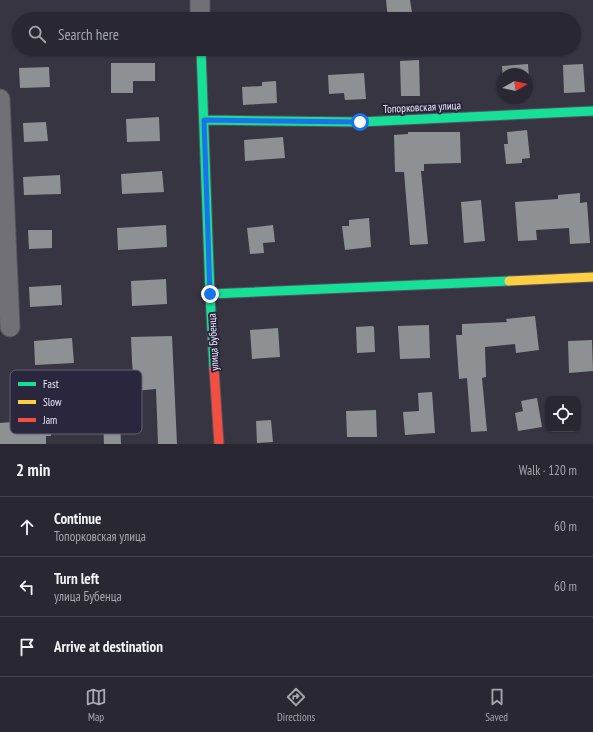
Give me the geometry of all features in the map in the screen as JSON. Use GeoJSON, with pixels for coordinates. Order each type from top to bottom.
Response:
{"type":"FeatureCollection","features":[{"type":"Feature","properties":{"kind":"street"},"geometry":{"type":"LineString","coordinates":[[200,0],[200,12]]}},
{"type":"Feature","properties":{"kind":"street","name":"улица Бубенца"},"geometry":{"type":"LineString","coordinates":[[201,56],[210,294],[219,444]]}},
{"type":"Feature","properties":{"kind":"street"},"geometry":{"type":"LineString","coordinates":[[0,99],[10,327]]}},
{"type":"Feature","properties":{"kind":"street","name":"Топорковская улица"},"geometry":{"type":"LineString","coordinates":[[204,120],[360,122],[593,111]]}},
{"type":"Feature","properties":{"kind":"street"},"geometry":{"type":"LineString","coordinates":[[210,294],[593,277]]}},
{"type":"Feature","properties":{"kind":"building"},"geometry":{"type":"Polygon","coordinates":[[[386,0],[410,0],[412,12],[387,12],[386,0]]]}},
{"type":"Feature","properties":{"kind":"building"},"geometry":{"type":"Polygon","coordinates":[[[419,60],[420,96],[401,96],[400,61],[419,60]]]}},
{"type":"Feature","properties":{"kind":"building"},"geometry":{"type":"Polygon","coordinates":[[[111,63],[155,63],[155,81],[133,81],[133,93],[111,93],[111,63]]]}},
{"type":"Feature","properties":{"kind":"building"},"geometry":{"type":"Polygon","coordinates":[[[528,64],[528,68],[502,68],[502,66],[528,64]]]}},
{"type":"Feature","properties":{"kind":"building"},"geometry":{"type":"Polygon","coordinates":[[[583,64],[585,92],[564,93],[563,65],[583,64]]]}},
{"type":"Feature","properties":{"kind":"building"},"geometry":{"type":"Polygon","coordinates":[[[49,67],[50,87],[20,88],[19,68],[49,67]]]}},
{"type":"Feature","properties":{"kind":"building"},"geometry":{"type":"Polygon","coordinates":[[[364,73],[366,99],[345,100],[344,93],[329,94],[328,75],[364,73]]]}},
{"type":"Feature","properties":{"kind":"building"},"geometry":{"type":"Polygon","coordinates":[[[276,81],[277,103],[243,105],[242,87],[262,86],[262,82],[276,81]]]}},
{"type":"Feature","properties":{"kind":"building"},"geometry":{"type":"Polygon","coordinates":[[[159,117],[160,141],[127,142],[126,119],[159,117]]]}},
{"type":"Feature","properties":{"kind":"building"},"geometry":{"type":"Polygon","coordinates":[[[46,122],[48,141],[24,142],[23,123],[46,122]]]}},
{"type":"Feature","properties":{"kind":"building"},"geometry":{"type":"Polygon","coordinates":[[[527,130],[530,158],[522,159],[522,163],[506,164],[504,144],[508,144],[507,132],[527,130]]]}},
{"type":"Feature","properties":{"kind":"building"},"geometry":{"type":"Polygon","coordinates":[[[408,132],[460,132],[461,163],[424,164],[424,171],[421,171],[428,244],[410,245],[404,172],[395,172],[394,135],[408,134],[408,132]]]}},
{"type":"Feature","properties":{"kind":"building"},"geometry":{"type":"Polygon","coordinates":[[[283,137],[285,158],[245,161],[244,140],[283,137]]]}},
{"type":"Feature","properties":{"kind":"building"},"geometry":{"type":"Polygon","coordinates":[[[162,171],[164,192],[122,194],[121,174],[162,171]]]}},
{"type":"Feature","properties":{"kind":"building"},"geometry":{"type":"Polygon","coordinates":[[[60,175],[61,194],[24,195],[23,177],[60,175]]]}},
{"type":"Feature","properties":{"kind":"building"},"geometry":{"type":"Polygon","coordinates":[[[580,193],[580,203],[587,202],[590,243],[570,244],[569,228],[536,230],[537,240],[518,241],[515,202],[558,199],[558,195],[580,193]]]}},
{"type":"Feature","properties":{"kind":"building"},"geometry":{"type":"Polygon","coordinates":[[[481,200],[485,241],[464,243],[461,202],[481,200]]]}},
{"type":"Feature","properties":{"kind":"building"},"geometry":{"type":"Polygon","coordinates":[[[369,218],[371,247],[345,250],[342,226],[349,226],[349,220],[369,218]]]}},
{"type":"Feature","properties":{"kind":"building"},"geometry":{"type":"Polygon","coordinates":[[[166,225],[167,247],[118,250],[117,228],[166,225]]]}},
{"type":"Feature","properties":{"kind":"building"},"geometry":{"type":"Polygon","coordinates":[[[273,225],[275,242],[263,243],[264,253],[250,254],[247,228],[273,225]]]}},
{"type":"Feature","properties":{"kind":"building"},"geometry":{"type":"Polygon","coordinates":[[[28,230],[52,230],[52,248],[29,249],[28,230]]]}},
{"type":"Feature","properties":{"kind":"building"},"geometry":{"type":"Polygon","coordinates":[[[166,279],[167,304],[132,306],[131,281],[166,279]]]}},
{"type":"Feature","properties":{"kind":"building"},"geometry":{"type":"Polygon","coordinates":[[[61,285],[62,305],[30,307],[29,287],[61,285]]]}},
{"type":"Feature","properties":{"kind":"building"},"geometry":{"type":"Polygon","coordinates":[[[535,316],[539,350],[516,353],[515,344],[485,347],[486,377],[482,378],[487,431],[471,432],[467,378],[459,379],[456,335],[462,335],[462,324],[507,322],[506,319],[535,316]]]}},
{"type":"Feature","properties":{"kind":"building"},"geometry":{"type":"Polygon","coordinates":[[[429,325],[430,358],[400,359],[398,326],[429,325]]]}},
{"type":"Feature","properties":{"kind":"building"},"geometry":{"type":"Polygon","coordinates":[[[356,327],[374,327],[375,352],[357,353],[356,327]]]}},
{"type":"Feature","properties":{"kind":"building"},"geometry":{"type":"Polygon","coordinates":[[[278,328],[280,357],[252,359],[250,330],[278,328]]]}},
{"type":"Feature","properties":{"kind":"building"},"geometry":{"type":"Polygon","coordinates":[[[172,336],[177,444],[158,444],[156,389],[142,390],[142,370],[133,370],[131,337],[172,336]]]}},
{"type":"Feature","properties":{"kind":"building"},"geometry":{"type":"Polygon","coordinates":[[[72,338],[74,363],[35,365],[34,341],[72,338]]]}},
{"type":"Feature","properties":{"kind":"building"},"geometry":{"type":"Polygon","coordinates":[[[592,340],[593,371],[569,373],[568,341],[592,340]]]}},
{"type":"Feature","properties":{"kind":"building"},"geometry":{"type":"Polygon","coordinates":[[[432,392],[435,433],[405,435],[403,412],[419,411],[418,393],[432,392]]]}},
{"type":"Feature","properties":{"kind":"building"},"geometry":{"type":"Polygon","coordinates":[[[537,398],[542,427],[518,431],[515,413],[523,411],[521,401],[537,398]]]}},
{"type":"Feature","properties":{"kind":"building"},"geometry":{"type":"Polygon","coordinates":[[[376,410],[377,437],[347,437],[346,411],[376,410]]]}},
{"type":"Feature","properties":{"kind":"building"},"geometry":{"type":"Polygon","coordinates":[[[271,420],[273,442],[257,443],[256,421],[271,420]]]}},
{"type":"Feature","properties":{"kind":"building"},"geometry":{"type":"Polygon","coordinates":[[[10,422],[10,434],[51,434],[51,436],[46,436],[46,444],[0,444],[0,423],[10,422]]]}},
{"type":"Feature","properties":{"kind":"building"},"geometry":{"type":"Polygon","coordinates":[[[104,434],[121,434],[121,444],[104,444],[104,434]]]}},
{"type":"Feature","properties":{"kind":"traffic: fast"},"geometry":{"type":"LineString","coordinates":[[201,56],[214,369]]}},
{"type":"Feature","properties":{"kind":"traffic: fast"},"geometry":{"type":"LineString","coordinates":[[204,120],[360,122],[593,111]]}},
{"type":"Feature","properties":{"kind":"traffic: fast"},"geometry":{"type":"LineString","coordinates":[[210,294],[509,281]]}},
{"type":"Feature","properties":{"kind":"traffic: slow"},"geometry":{"type":"LineString","coordinates":[[509,281],[593,277]]}},
{"type":"Feature","properties":{"kind":"traffic: jam"},"geometry":{"type":"LineString","coordinates":[[214,369],[219,444]]}},
{"type":"Feature","properties":{"kind":"route"},"geometry":{"type":"LineString","coordinates":[[210,294],[204,120],[360,122]]}}]}
